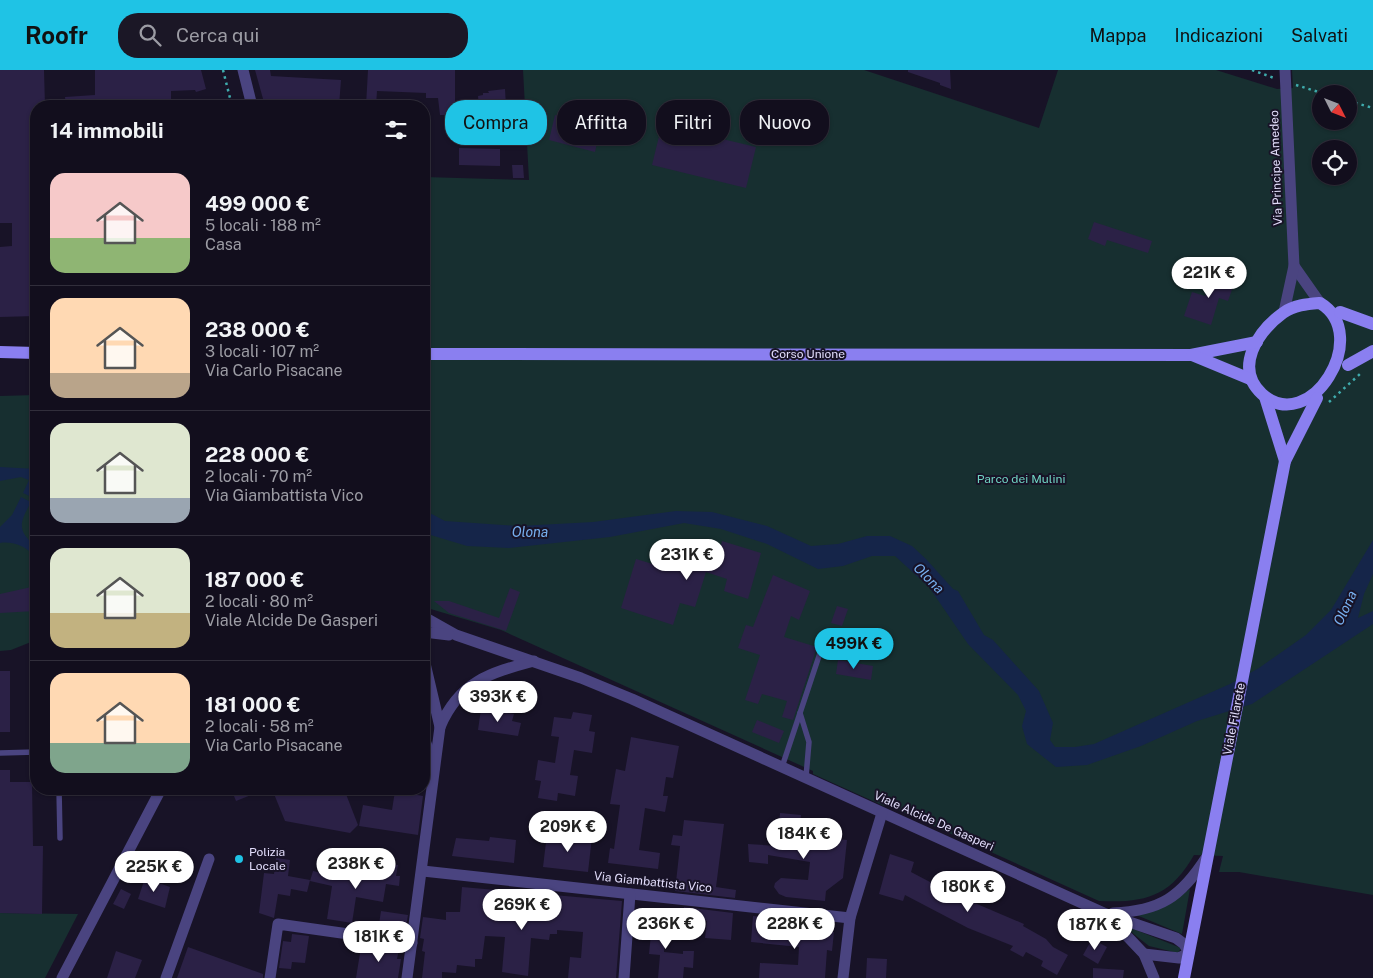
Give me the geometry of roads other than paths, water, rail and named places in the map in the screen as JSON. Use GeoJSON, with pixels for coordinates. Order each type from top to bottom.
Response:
{"type":"FeatureCollection","features":[{"type":"Feature","properties":{"kind":"street"},"geometry":{"type":"LineString","coordinates":[[243,70],[250,100]]}},
{"type":"Feature","properties":{"kind":"street","name":"Via Principe Amedeo"},"geometry":{"type":"LineString","coordinates":[[1284,312],[1294,266],[1285,70]]}},
{"type":"Feature","properties":{"kind":"street"},"geometry":{"type":"LineString","coordinates":[[1294,266],[1320,303]]}},
{"type":"Feature","properties":{"kind":"street"},"geometry":{"type":"LineString","coordinates":[[1337,311],[1349,326],[1353,343],[1348,365],[1322,401],[1292,404],[1279,403],[1265,397],[1250,379],[1248,362],[1257,342],[1284,312],[1306,304],[1320,303],[1373,324]]}},
{"type":"Feature","properties":{"kind":"street","name":"Corso Unione"},"geometry":{"type":"LineString","coordinates":[[430,354],[1191,355],[1257,342]]}},
{"type":"Feature","properties":{"kind":"street"},"geometry":{"type":"LineString","coordinates":[[1348,365],[1373,351]]}},
{"type":"Feature","properties":{"kind":"street"},"geometry":{"type":"LineString","coordinates":[[0,352],[30,353]]}},
{"type":"Feature","properties":{"kind":"street","name":"Corso Unione"},"geometry":{"type":"LineString","coordinates":[[1191,355],[1250,379]]}},
{"type":"Feature","properties":{"kind":"street","name":"Viale Filarete"},"geometry":{"type":"LineString","coordinates":[[1265,397],[1285,461]]}},
{"type":"Feature","properties":{"kind":"street","name":"Viale Filarete"},"geometry":{"type":"LineString","coordinates":[[1184,978],[1285,461],[1322,401]]}},
{"type":"Feature","properties":{"kind":"street"},"geometry":{"type":"LineString","coordinates":[[430,621],[456,635]]}},
{"type":"Feature","properties":{"kind":"street"},"geometry":{"type":"LineString","coordinates":[[430,633],[456,635]]}},
{"type":"Feature","properties":{"kind":"street","name":"Viale Alcide De Gasperi"},"geometry":{"type":"LineString","coordinates":[[456,635],[534,661],[632,698],[1106,914],[1176,938],[1184,944],[1189,953]]}},
{"type":"Feature","properties":{"kind":"street"},"geometry":{"type":"LineString","coordinates":[[407,978],[423,871],[440,727],[447,711],[468,688],[489,674],[534,661]]}},
{"type":"Feature","properties":{"kind":"street"},"geometry":{"type":"LineString","coordinates":[[430,684],[440,727]]}},
{"type":"Feature","properties":{"kind":"street"},"geometry":{"type":"LineString","coordinates":[[430,754],[435,767]]}},
{"type":"Feature","properties":{"kind":"street"},"geometry":{"type":"LineString","coordinates":[[62,978],[158,795]]}},
{"type":"Feature","properties":{"kind":"street"},"geometry":{"type":"LineString","coordinates":[[843,978],[850,918],[882,813]]}},
{"type":"Feature","properties":{"kind":"street","name":"Viale Alcide De Gasperi"},"geometry":{"type":"LineString","coordinates":[[1106,914],[1134,912],[1166,902],[1190,883],[1206,858]]}},
{"type":"Feature","properties":{"kind":"street"},"geometry":{"type":"LineString","coordinates":[[166,978],[209,860]]}},
{"type":"Feature","properties":{"kind":"street","name":"Via Giambattista Vico"},"geometry":{"type":"LineString","coordinates":[[423,871],[850,918]]}},
{"type":"Feature","properties":{"kind":"street"},"geometry":{"type":"LineString","coordinates":[[624,978],[630,894]]}},
{"type":"Feature","properties":{"kind":"street","name":"Viale Alcide De Gasperi"},"geometry":{"type":"LineString","coordinates":[[1106,914],[1144,954],[1154,978]]}},
{"type":"Feature","properties":{"kind":"street"},"geometry":{"type":"LineString","coordinates":[[270,978],[278,924],[412,944]]}},
{"type":"Feature","properties":{"kind":"street"},"geometry":{"type":"LineString","coordinates":[[1144,954],[1179,958],[1189,953]]}},
{"type":"Feature","properties":{"kind":"lane"},"geometry":{"type":"LineString","coordinates":[[782,767],[822,647]]}},
{"type":"Feature","properties":{"kind":"lane"},"geometry":{"type":"LineString","coordinates":[[800,714],[809,742],[806,778]]}},
{"type":"Feature","properties":{"kind":"lane"},"geometry":{"type":"LineString","coordinates":[[0,753],[30,752]]}},
{"type":"Feature","properties":{"kind":"lane"},"geometry":{"type":"LineString","coordinates":[[59,795],[60,838]]}},
{"type":"Feature","properties":{"kind":"water"},"geometry":{"type":"Polygon","coordinates":[[[0,467],[30,469],[30,496],[23,493],[29,480],[21,477],[0,481],[0,467]]]}},
{"type":"Feature","properties":{"kind":"water"},"geometry":{"type":"Polygon","coordinates":[[[21,497],[30,502],[22,521],[22,526],[30,541],[30,552],[10,543],[0,543],[0,527],[12,515],[21,497]]]}},
{"type":"Feature","properties":{"kind":"water","name":"Olona"},"geometry":{"type":"Polygon","coordinates":[[[676,511],[712,512],[767,526],[811,546],[838,544],[867,536],[890,536],[912,546],[953,589],[958,591],[984,635],[993,640],[1039,691],[1053,723],[1050,740],[1055,747],[1075,747],[1094,744],[1230,684],[1259,668],[1306,635],[1331,610],[1373,540],[1373,574],[1364,594],[1358,618],[1373,611],[1373,624],[1252,704],[1197,721],[1141,746],[1087,765],[1056,767],[1027,744],[1022,726],[1026,711],[1018,695],[968,644],[929,587],[895,556],[872,556],[843,566],[818,569],[767,544],[721,529],[684,523],[610,537],[509,548],[467,546],[430,535],[430,513],[445,521],[519,526],[593,522],[676,511]]]}},
{"type":"Feature","properties":{"kind":"place","name":"Polizia Locale"},"geometry":{"type":"Point","coordinates":[239,859]}},
{"type":"Feature","properties":{"kind":"park label","name":"Parco dei Mulini"},"geometry":{"type":"Point","coordinates":[1021,479]}}]}
